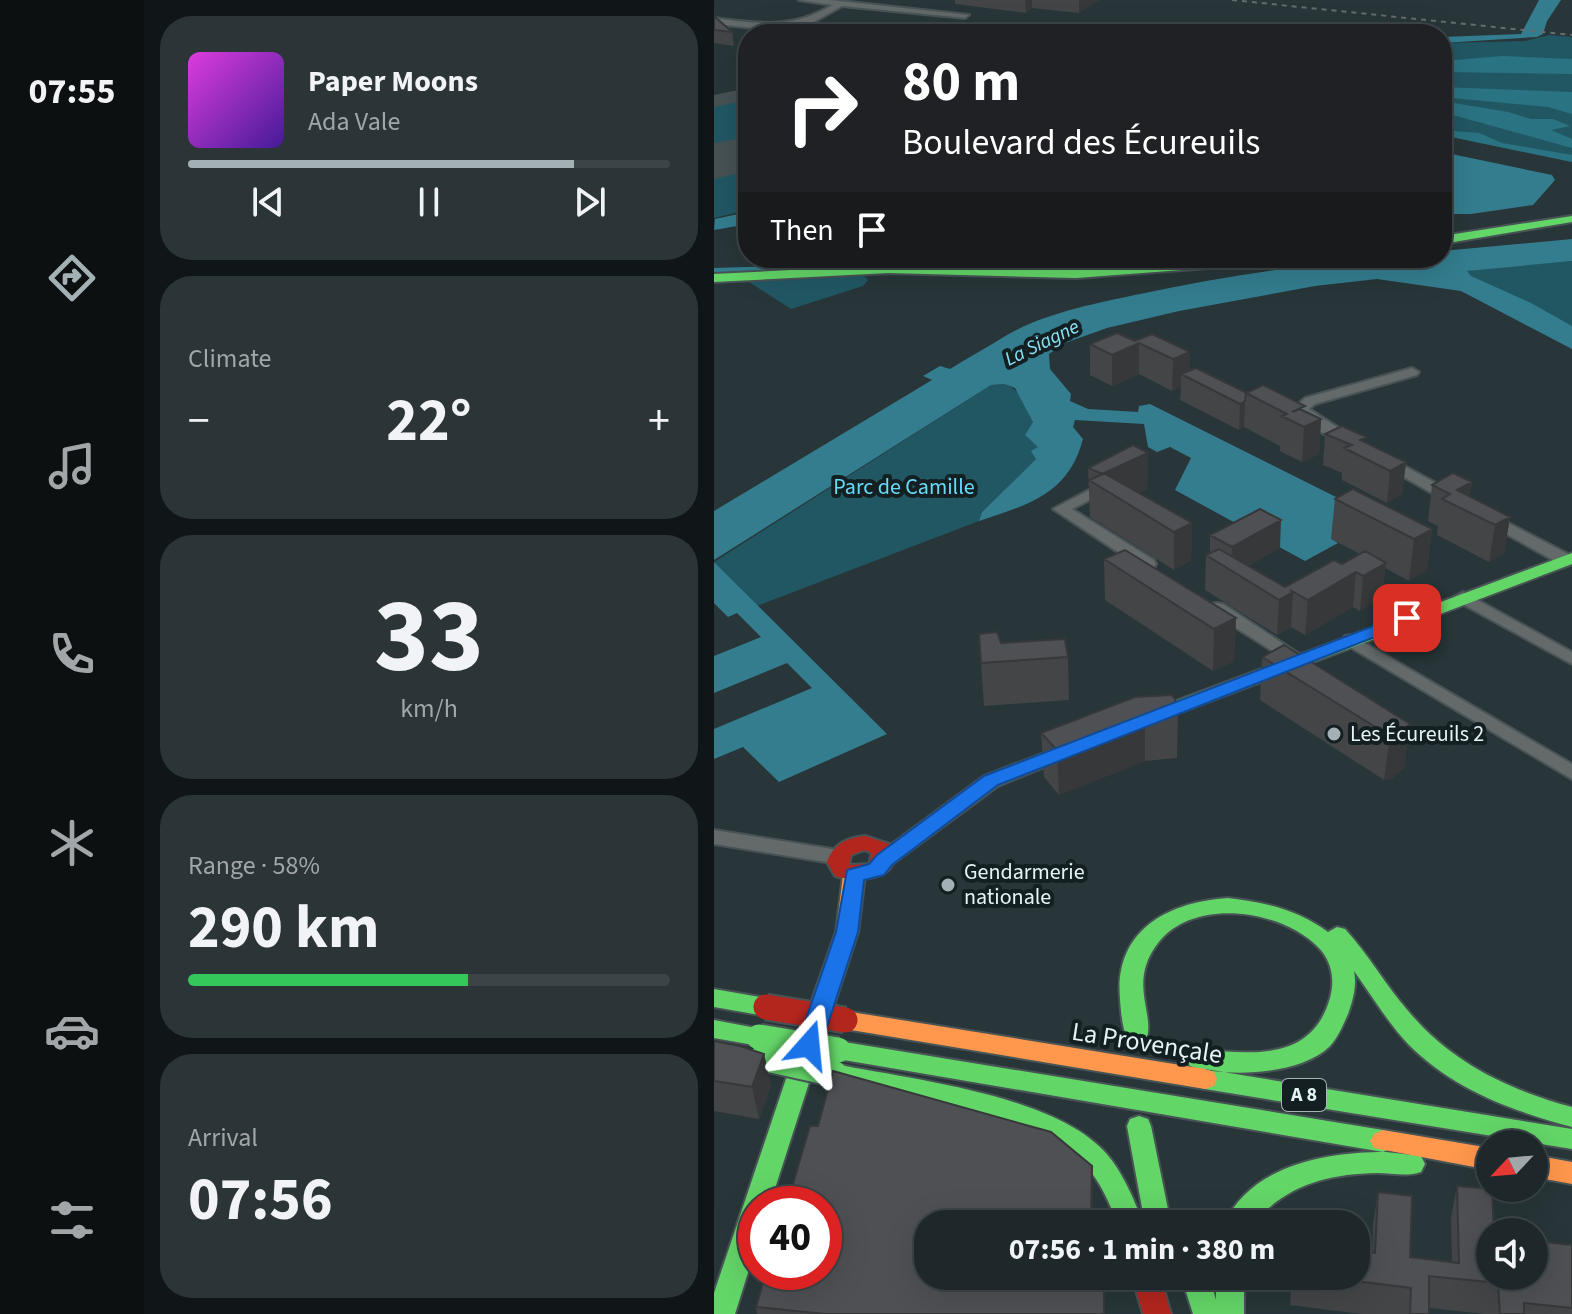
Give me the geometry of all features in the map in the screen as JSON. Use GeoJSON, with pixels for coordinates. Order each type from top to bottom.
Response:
{"type":"FeatureCollection","features":[{"type":"Feature","properties":{"kind":"main road"},"geometry":{"type":"LineString","coordinates":[[1452,238],[1572,219]]}},
{"type":"Feature","properties":{"kind":"main road"},"geometry":{"type":"LineString","coordinates":[[714,278],[943,268]]}},
{"type":"Feature","properties":{"kind":"main road"},"geometry":{"type":"LineString","coordinates":[[1137,723],[1568,558]]}},
{"type":"Feature","properties":{"kind":"main road"},"geometry":{"type":"LineString","coordinates":[[959,803],[914,828],[870,843],[852,845],[838,857],[839,867],[854,875],[870,873],[991,781],[1095,739]]}},
{"type":"Feature","properties":{"kind":"main road"},"geometry":{"type":"LineString","coordinates":[[870,843],[882,849],[884,860]]}},
{"type":"Feature","properties":{"kind":"main road"},"geometry":{"type":"LineString","coordinates":[[762,1186],[847,932],[854,875]]}},
{"type":"Feature","properties":{"kind":"main road"},"geometry":{"type":"LineString","coordinates":[[1035,1051],[1118,1052],[1223,1062],[1279,1058],[1306,1049],[1325,1035],[1340,1015],[1347,993],[1344,972],[1332,950],[1312,929],[1285,915],[1255,906],[1220,905],[1193,910],[1170,920],[1151,936],[1138,953],[1132,971],[1129,1034],[1118,971],[1124,950],[1138,930],[1161,912],[1188,901],[1219,895],[1259,897],[1293,906],[1326,924],[1364,965],[1415,1036],[1447,1067],[1463,1078],[1517,1103],[1572,1117]]}},
{"type":"Feature","properties":{"kind":"main road","name":"La Provençale"},"geometry":{"type":"LineString","coordinates":[[714,998],[1572,1139]]}},
{"type":"Feature","properties":{"kind":"main road","name":"A 8"},"geometry":{"type":"LineString","coordinates":[[714,1029],[1476,1157]]}},
{"type":"Feature","properties":{"kind":"main road"},"geometry":{"type":"LineString","coordinates":[[752,1056],[1001,1112],[1072,1140],[1094,1158],[1112,1179],[1125,1210]]}},
{"type":"Feature","properties":{"kind":"main road"},"geometry":{"type":"LineString","coordinates":[[1157,1210],[1148,1127],[1166,1169]]}},
{"type":"Feature","properties":{"kind":"main road"},"geometry":{"type":"LineString","coordinates":[[1246,1210],[1266,1189],[1299,1174],[1333,1165],[1379,1162],[1476,1171]]}},
{"type":"Feature","properties":{"kind":"main road"},"geometry":{"type":"LineString","coordinates":[[1548,1169],[1572,1174]]}},
{"type":"Feature","properties":{"kind":"main road"},"geometry":{"type":"LineString","coordinates":[[1548,1175],[1572,1174]]}},
{"type":"Feature","properties":{"kind":"main road"},"geometry":{"type":"LineString","coordinates":[[721,1314],[738,1261]]}},
{"type":"Feature","properties":{"kind":"main road"},"geometry":{"type":"LineString","coordinates":[[1150,1290],[1157,1314]]}},
{"type":"Feature","properties":{"kind":"main road"},"geometry":{"type":"LineString","coordinates":[[1169,1290],[1171,1314]]}},
{"type":"Feature","properties":{"kind":"main road"},"geometry":{"type":"LineString","coordinates":[[1199,1290],[1207,1314]]}},
{"type":"Feature","properties":{"kind":"main road"},"geometry":{"type":"LineString","coordinates":[[1230,1290],[1230,1314]]}},
{"type":"Feature","properties":{"kind":"street"},"geometry":{"type":"LineString","coordinates":[[803,0],[965,15]]}},
{"type":"Feature","properties":{"kind":"street"},"geometry":{"type":"LineString","coordinates":[[804,24],[840,4]]}},
{"type":"Feature","properties":{"kind":"street"},"geometry":{"type":"LineString","coordinates":[[714,21],[747,24]]}},
{"type":"Feature","properties":{"kind":"street"},"geometry":{"type":"LineString","coordinates":[[1412,372],[1310,401],[1301,408],[1301,412],[1308,419],[1470,508],[1568,558]]}},
{"type":"Feature","properties":{"kind":"street"},"geometry":{"type":"LineString","coordinates":[[1126,476],[1061,509],[1163,574]]}},
{"type":"Feature","properties":{"kind":"street"},"geometry":{"type":"LineString","coordinates":[[1463,597],[1572,659]]}},
{"type":"Feature","properties":{"kind":"street"},"geometry":{"type":"LineString","coordinates":[[1201,598],[1299,660]]}},
{"type":"Feature","properties":{"kind":"street"},"geometry":{"type":"LineString","coordinates":[[1351,640],[1572,773]]}},
{"type":"Feature","properties":{"kind":"street"},"geometry":{"type":"LineString","coordinates":[[714,837],[838,857]]}},
{"type":"Feature","properties":{"kind":"green space"},"geometry":{"type":"Polygon","coordinates":[[[995,22],[1072,24],[983,24],[995,22]]]}},
{"type":"Feature","properties":{"kind":"green space"},"geometry":{"type":"Polygon","coordinates":[[[1549,35],[1572,37],[1572,162],[1452,137],[1452,43],[1525,41],[1549,35]]]}},
{"type":"Feature","properties":{"kind":"green space"},"geometry":{"type":"Polygon","coordinates":[[[738,100],[738,145],[714,150],[714,104],[738,100]]]}},
{"type":"Feature","properties":{"kind":"green space"},"geometry":{"type":"Polygon","coordinates":[[[738,168],[738,212],[714,218],[714,173],[738,168]]]}},
{"type":"Feature","properties":{"kind":"green space"},"geometry":{"type":"Polygon","coordinates":[[[1572,261],[1572,326],[1467,274],[1467,271],[1477,269],[1572,261]]]}},
{"type":"Feature","properties":{"kind":"green space"},"geometry":{"type":"Polygon","coordinates":[[[862,274],[868,280],[863,286],[791,309],[749,282],[862,274]]]}},
{"type":"Feature","properties":{"kind":"green space","name":"Parc de Camille"},"geometry":{"type":"Polygon","coordinates":[[[1004,384],[1023,399],[1033,422],[1025,435],[1039,447],[1036,459],[982,512],[979,521],[757,606],[714,562],[991,385],[1004,384]]]}},
{"type":"Feature","properties":{"kind":"shaded area"},"geometry":{"type":"Polygon","coordinates":[[[1502,56],[1572,59],[1572,74],[1452,72],[1452,60],[1502,56]]]}},
{"type":"Feature","properties":{"kind":"shaded area"},"geometry":{"type":"Polygon","coordinates":[[[1452,87],[1572,92],[1572,114],[1548,107],[1452,98],[1452,87]]]}},
{"type":"Feature","properties":{"kind":"shaded area"},"geometry":{"type":"Polygon","coordinates":[[[1452,103],[1531,119],[1553,119],[1570,126],[1551,130],[1572,139],[1572,148],[1452,115],[1452,103]]]}},
{"type":"Feature","properties":{"kind":"shaded area"},"geometry":{"type":"Polygon","coordinates":[[[1452,131],[1479,133],[1502,143],[1572,155],[1572,162],[1452,137],[1452,131]]]}},
{"type":"Feature","properties":{"kind":"water"},"geometry":{"type":"Polygon","coordinates":[[[1539,0],[1561,0],[1547,21],[1543,34],[1537,37],[1452,42],[1452,37],[1521,34],[1539,0]]]}},
{"type":"Feature","properties":{"kind":"water"},"geometry":{"type":"Polygon","coordinates":[[[1452,154],[1552,175],[1555,180],[1533,205],[1452,214],[1452,154]]]}},
{"type":"Feature","properties":{"kind":"water","name":"La Siagne"},"geometry":{"type":"Polygon","coordinates":[[[1572,239],[1572,261],[1467,271],[1471,276],[1531,303],[1572,326],[1572,349],[1461,291],[1377,279],[1315,286],[1179,311],[1107,328],[1065,343],[1049,354],[1050,369],[1071,394],[1070,401],[1088,409],[1138,412],[1139,406],[1150,404],[1378,518],[1332,539],[1338,543],[1305,561],[1175,490],[1191,458],[1170,447],[1157,452],[1148,447],[1144,424],[1075,420],[1073,427],[1083,439],[1076,458],[1057,485],[1030,502],[979,521],[982,512],[1036,459],[1031,451],[1038,447],[1025,435],[1033,422],[1015,388],[1004,384],[991,385],[714,560],[714,511],[932,380],[923,376],[940,366],[950,369],[1022,327],[1106,301],[1253,273],[1295,268],[1452,268],[1452,250],[1572,239]]]}},
{"type":"Feature","properties":{"kind":"water"},"geometry":{"type":"Polygon","coordinates":[[[714,562],[887,734],[779,782],[743,747],[714,759],[714,729],[812,688],[787,663],[714,693],[714,656],[761,637],[737,613],[728,617],[714,603],[714,562]]]}},
{"type":"Feature","properties":{"kind":"building"},"geometry":{"type":"Polygon","coordinates":[[[714,16],[732,32],[714,30],[714,16]]]}},
{"type":"Feature","properties":{"kind":"building"},"geometry":{"type":"Polygon","coordinates":[[[1117,333],[1135,341],[1152,334],[1190,352],[1173,359],[1139,343],[1112,355],[1090,344],[1117,333]]]}},
{"type":"Feature","properties":{"kind":"building"},"geometry":{"type":"Polygon","coordinates":[[[1196,368],[1247,393],[1245,401],[1240,404],[1181,374],[1196,368]]]}},
{"type":"Feature","properties":{"kind":"building"},"geometry":{"type":"Polygon","coordinates":[[[1263,385],[1305,406],[1292,412],[1300,409],[1321,419],[1304,427],[1282,416],[1287,414],[1246,393],[1263,385]]]}},
{"type":"Feature","properties":{"kind":"building"},"geometry":{"type":"Polygon","coordinates":[[[1342,426],[1366,437],[1360,440],[1406,462],[1390,471],[1344,448],[1352,445],[1325,434],[1342,426]]]}},
{"type":"Feature","properties":{"kind":"building"},"geometry":{"type":"Polygon","coordinates":[[[1133,445],[1148,453],[1104,473],[1192,523],[1174,532],[1089,480],[1103,474],[1088,468],[1133,445]]]}},
{"type":"Feature","properties":{"kind":"building"},"geometry":{"type":"Polygon","coordinates":[[[1453,473],[1472,482],[1457,490],[1510,517],[1495,525],[1442,499],[1450,494],[1432,485],[1453,473]]]}},
{"type":"Feature","properties":{"kind":"building"},"geometry":{"type":"Polygon","coordinates":[[[1353,489],[1432,529],[1414,539],[1335,499],[1353,489]]]}},
{"type":"Feature","properties":{"kind":"building"},"geometry":{"type":"Polygon","coordinates":[[[1260,509],[1281,520],[1232,547],[1210,535],[1260,509]]]}},
{"type":"Feature","properties":{"kind":"building"},"geometry":{"type":"Polygon","coordinates":[[[1219,549],[1285,587],[1334,560],[1342,564],[1365,551],[1386,563],[1363,576],[1356,572],[1308,600],[1290,590],[1293,592],[1279,600],[1206,555],[1219,549]]]}},
{"type":"Feature","properties":{"kind":"building"},"geometry":{"type":"Polygon","coordinates":[[[1125,550],[1236,618],[1214,629],[1104,559],[1125,550]]]}},
{"type":"Feature","properties":{"kind":"building"},"geometry":{"type":"Polygon","coordinates":[[[997,632],[1001,643],[1065,639],[1068,657],[981,663],[979,634],[997,632]]]}},
{"type":"Feature","properties":{"kind":"building"},"geometry":{"type":"Polygon","coordinates":[[[1284,645],[1410,724],[1398,734],[1390,736],[1262,657],[1284,645]]]}},
{"type":"Feature","properties":{"kind":"building"},"geometry":{"type":"Polygon","coordinates":[[[1172,695],[1178,714],[1145,716],[1057,750],[1041,733],[1135,697],[1172,695]]]}},
{"type":"Feature","properties":{"kind":"building"},"geometry":{"type":"Polygon","coordinates":[[[714,1041],[764,1054],[752,1087],[714,1081],[714,1041]]]}},
{"type":"Feature","properties":{"kind":"building"},"geometry":{"type":"Polygon","coordinates":[[[833,1071],[1051,1132],[1092,1166],[1091,1210],[914,1210],[914,1290],[1104,1290],[1104,1314],[825,1314],[756,1307],[761,1290],[842,1290],[842,1186],[792,1186],[810,1126],[818,1126],[833,1071]]]}},
{"type":"Feature","properties":{"kind":"building"},"geometry":{"type":"Polygon","coordinates":[[[1457,1186],[1476,1188],[1476,1202],[1493,1202],[1493,1218],[1476,1218],[1476,1281],[1429,1276],[1429,1314],[1410,1314],[1411,1288],[1370,1283],[1370,1252],[1375,1253],[1378,1192],[1412,1196],[1410,1257],[1459,1263],[1457,1186]]]}},
{"type":"Feature","properties":{"kind":"building"},"geometry":{"type":"Polygon","coordinates":[[[1548,1242],[1572,1245],[1572,1308],[1524,1303],[1524,1314],[1500,1314],[1498,1290],[1548,1290],[1548,1242]]]}},
{"type":"Feature","properties":{"kind":"waterway"},"geometry":{"type":"LineString","coordinates":[[738,217],[733,218],[738,222]]}},
{"type":"Feature","properties":{"kind":"waterway"},"geometry":{"type":"LineString","coordinates":[[714,227],[724,225],[719,221],[726,219],[732,224],[738,223]]}},
{"type":"Feature","properties":{"kind":"waterway"},"geometry":{"type":"LineString","coordinates":[[714,271],[817,268]]}},
{"type":"Feature","properties":{"kind":"taxiway"},"geometry":{"type":"LineString","coordinates":[[714,101],[738,96]]}},
{"type":"Feature","properties":{"kind":"runway"},"geometry":{"type":"LineString","coordinates":[[714,161],[738,156]]}},
{"type":"Feature","properties":{"kind":"railway"},"geometry":{"type":"LineString","coordinates":[[1232,0],[1572,35]]}},
{"type":"Feature","properties":{"kind":"traffic: fast"},"geometry":{"type":"LineString","coordinates":[[1452,238],[1572,219]]}},
{"type":"Feature","properties":{"kind":"traffic: fast"},"geometry":{"type":"LineString","coordinates":[[714,278],[888,269],[1076,274],[1156,268]]}},
{"type":"Feature","properties":{"kind":"traffic: fast"},"geometry":{"type":"LineString","coordinates":[[1148,718],[1572,558]]}},
{"type":"Feature","properties":{"kind":"traffic: fast"},"geometry":{"type":"LineString","coordinates":[[884,860],[991,781],[1073,748]]}},
{"type":"Feature","properties":{"kind":"traffic: fast"},"geometry":{"type":"LineString","coordinates":[[1137,1035],[1131,995],[1133,966],[1153,933],[1178,915],[1201,908],[1228,906],[1255,909],[1307,927],[1326,942],[1339,960],[1344,985],[1332,1024],[1322,1039],[1308,1049],[1272,1060],[1233,1062],[1198,1059]]}},
{"type":"Feature","properties":{"kind":"traffic: fast"},"geometry":{"type":"LineString","coordinates":[[1337,935],[1400,1018],[1436,1055],[1500,1093],[1572,1117]]}},
{"type":"Feature","properties":{"kind":"traffic: fast"},"geometry":{"type":"LineString","coordinates":[[714,998],[766,1007]]}},
{"type":"Feature","properties":{"kind":"traffic: fast"},"geometry":{"type":"LineString","coordinates":[[714,1029],[759,1037]]}},
{"type":"Feature","properties":{"kind":"traffic: fast"},"geometry":{"type":"LineString","coordinates":[[759,1037],[838,1050]]}},
{"type":"Feature","properties":{"kind":"traffic: fast"},"geometry":{"type":"LineString","coordinates":[[838,1050],[1383,1141]]}},
{"type":"Feature","properties":{"kind":"traffic: fast"},"geometry":{"type":"LineString","coordinates":[[762,1058],[835,1074]]}},
{"type":"Feature","properties":{"kind":"traffic: fast"},"geometry":{"type":"LineString","coordinates":[[763,1186],[805,1058]]}},
{"type":"Feature","properties":{"kind":"traffic: fast"},"geometry":{"type":"LineString","coordinates":[[835,1074],[967,1100],[1033,1121],[1062,1135],[1095,1158],[1113,1184],[1125,1210]]}},
{"type":"Feature","properties":{"kind":"traffic: fast"},"geometry":{"type":"LineString","coordinates":[[1205,1079],[1572,1139]]}},
{"type":"Feature","properties":{"kind":"traffic: fast"},"geometry":{"type":"LineString","coordinates":[[1139,1126],[1155,1210]]}},
{"type":"Feature","properties":{"kind":"traffic: fast"},"geometry":{"type":"LineString","coordinates":[[1249,1210],[1273,1188],[1315,1169],[1361,1163],[1412,1164]]}},
{"type":"Feature","properties":{"kind":"traffic: fast"},"geometry":{"type":"LineString","coordinates":[[721,1314],[738,1262]]}},
{"type":"Feature","properties":{"kind":"traffic: fast"},"geometry":{"type":"LineString","coordinates":[[1199,1290],[1207,1314]]}},
{"type":"Feature","properties":{"kind":"traffic: fast"},"geometry":{"type":"LineString","coordinates":[[1230,1290],[1230,1314]]}},
{"type":"Feature","properties":{"kind":"traffic: slow"},"geometry":{"type":"LineString","coordinates":[[816,1023],[847,932],[854,875]]}},
{"type":"Feature","properties":{"kind":"traffic: slow"},"geometry":{"type":"LineString","coordinates":[[845,1020],[1205,1079]]}},
{"type":"Feature","properties":{"kind":"traffic: slow"},"geometry":{"type":"LineString","coordinates":[[1383,1141],[1476,1157]]}},
{"type":"Feature","properties":{"kind":"traffic: slow"},"geometry":{"type":"LineString","coordinates":[[1548,1169],[1572,1173]]}},
{"type":"Feature","properties":{"kind":"traffic: jam"},"geometry":{"type":"LineString","coordinates":[[865,843],[882,849],[883,858],[877,869],[864,873],[842,871],[837,862],[841,853],[851,846],[865,843]]}},
{"type":"Feature","properties":{"kind":"traffic: jam"},"geometry":{"type":"LineString","coordinates":[[766,1007],[845,1020]]}},
{"type":"Feature","properties":{"kind":"traffic: jam"},"geometry":{"type":"LineString","coordinates":[[1150,1290],[1157,1314]]}},
{"type":"Feature","properties":{"kind":"place","name":"Les Écureuils 2"},"geometry":{"type":"Point","coordinates":[1334,734]}},
{"type":"Feature","properties":{"kind":"place","name":"Gendarmerie nationale"},"geometry":{"type":"Point","coordinates":[948,885]}},
{"type":"Feature","properties":{"kind":"route"},"geometry":{"type":"LineString","coordinates":[[809,1045],[847,932],[854,899],[854,875],[877,870],[884,860],[991,781],[1407,618]]}}]}
